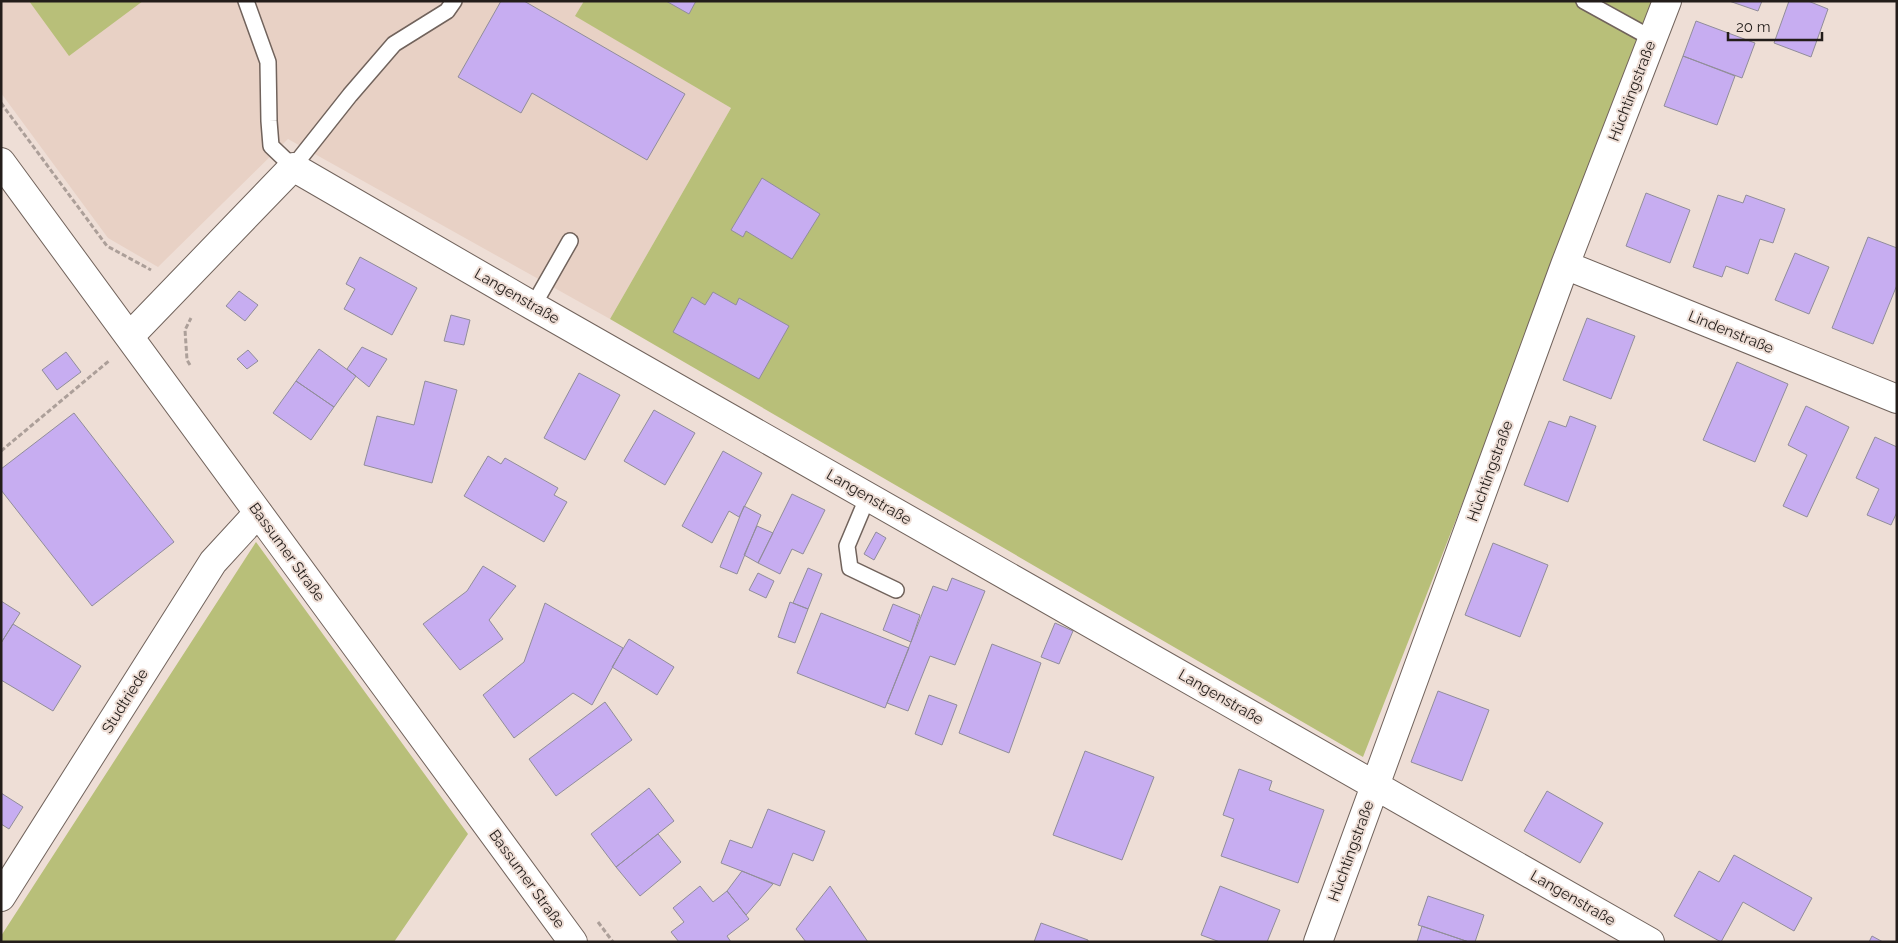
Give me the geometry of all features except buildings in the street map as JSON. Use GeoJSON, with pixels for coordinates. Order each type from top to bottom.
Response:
{"type":"FeatureCollection","features":[{"type":"Feature","properties":{"kind":"street","name":"Hüchtingstraße"},"geometry":{"type":"LineString","coordinates":[[1318,942],[1565,265],[1667,1]]}},
{"type":"Feature","properties":{"kind":"street","name":"Bassumer Straße"},"geometry":{"type":"LineString","coordinates":[[1,162],[573,942]]}},
{"type":"Feature","properties":{"kind":"street"},"geometry":{"type":"LineString","coordinates":[[130,336],[293,166]]}},
{"type":"Feature","properties":{"kind":"street","name":"Langenstraße"},"geometry":{"type":"LineString","coordinates":[[293,166],[533,306],[1650,942]]}},
{"type":"Feature","properties":{"kind":"street","name":"Lindenstraße"},"geometry":{"type":"LineString","coordinates":[[1565,265],[1897,399]]}},
{"type":"Feature","properties":{"kind":"street","name":"Studtriede"},"geometry":{"type":"LineString","coordinates":[[1,897],[213,562],[258,513]]}},
{"type":"Feature","properties":{"kind":"lane"},"geometry":{"type":"LineString","coordinates":[[246,1],[268,62],[271,146],[293,166],[394,44],[447,11],[454,1]]}},
{"type":"Feature","properties":{"kind":"lane"},"geometry":{"type":"LineString","coordinates":[[1584,1],[1653,39]]}},
{"type":"Feature","properties":{"kind":"lane"},"geometry":{"type":"LineString","coordinates":[[533,306],[570,241]]}},
{"type":"Feature","properties":{"kind":"lane"},"geometry":{"type":"LineString","coordinates":[[868,496],[847,546],[850,568],[896,590]]}},
{"type":"Feature","properties":{"kind":"path"},"geometry":{"type":"LineString","coordinates":[[1,103],[107,246],[157,274],[194,314],[185,330],[187,360],[192,368]]}},
{"type":"Feature","properties":{"kind":"path"},"geometry":{"type":"LineString","coordinates":[[1,451],[110,360],[130,336]]}},
{"type":"Feature","properties":{"kind":"path"},"geometry":{"type":"LineString","coordinates":[[596,919],[613,942]]}},
{"type":"Feature","properties":{"kind":"shaded area"},"geometry":{"type":"Polygon","coordinates":[[[1,1],[584,1],[576,16],[731,108],[610,319],[288,139],[158,267],[108,238],[1,93],[1,1]]]}},
{"type":"Feature","properties":{"kind":"green space"},"geometry":{"type":"Polygon","coordinates":[[[29,1],[143,1],[69,56],[29,1]]]}},
{"type":"Feature","properties":{"kind":"green space"},"geometry":{"type":"Polygon","coordinates":[[[584,1],[1659,1],[1363,757],[610,319],[731,108],[575,16],[584,1]]]}},
{"type":"Feature","properties":{"kind":"green space"},"geometry":{"type":"Polygon","coordinates":[[[256,542],[468,834],[394,942],[1,942],[1,936],[256,542]]]}}]}
